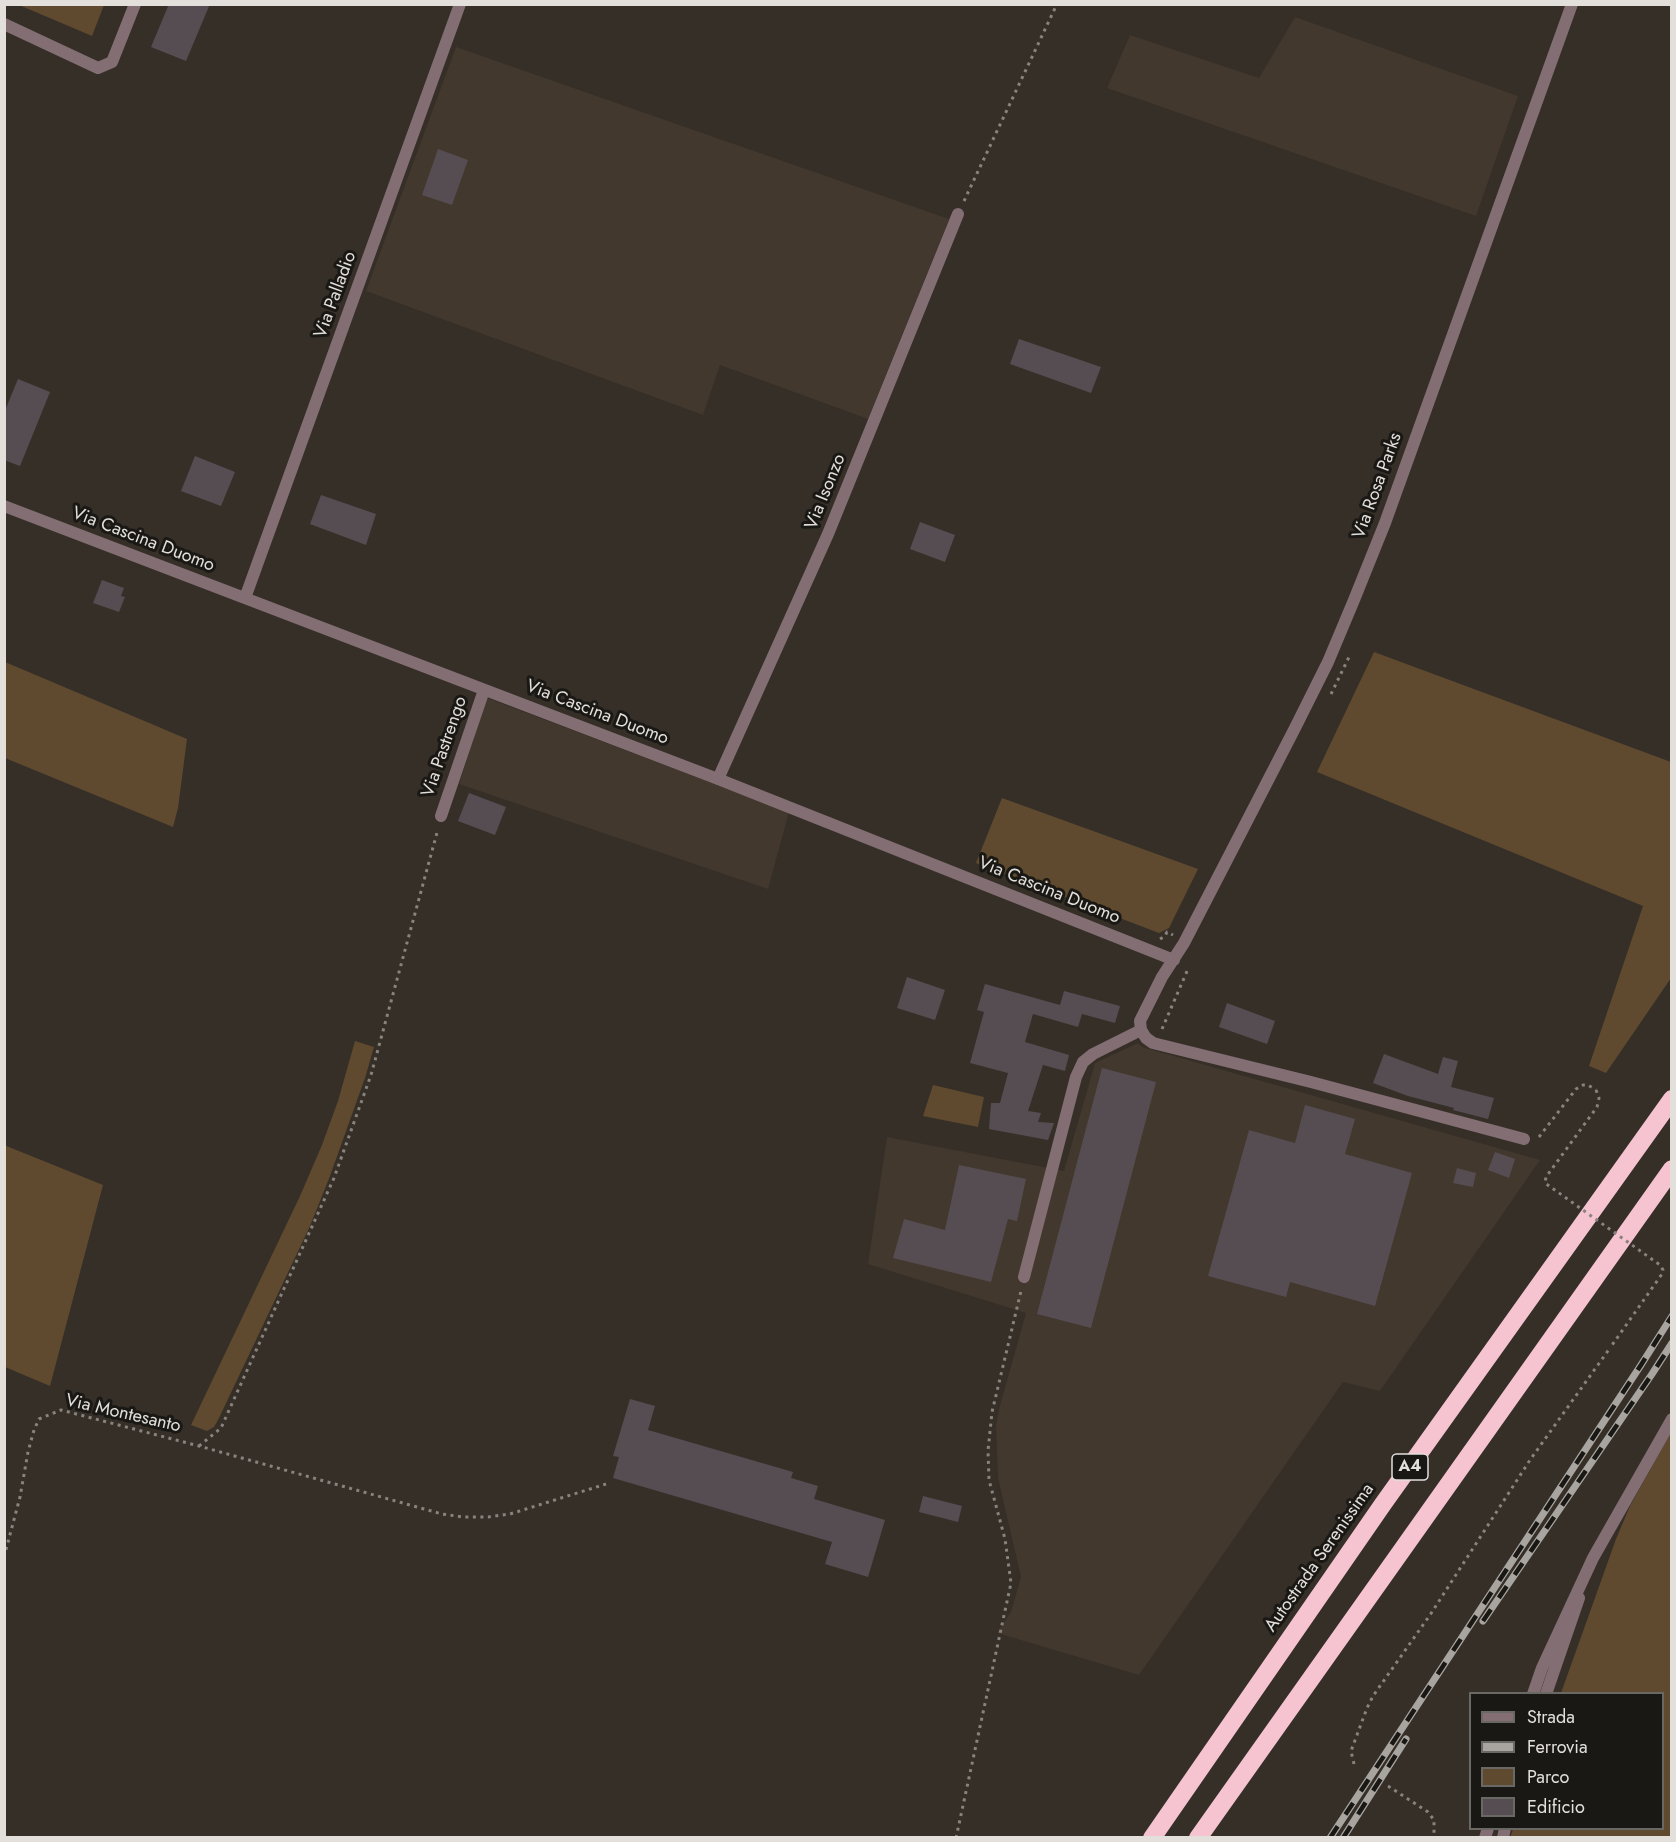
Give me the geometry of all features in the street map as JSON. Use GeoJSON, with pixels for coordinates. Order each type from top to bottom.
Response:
{"type":"FeatureCollection","features":[{"type":"Feature","properties":{"kind":"highway","name":"Autostrada Serenissima"},"geometry":{"type":"LineString","coordinates":[[1152,1838],[1383,1504],[1671,1099]]}},
{"type":"Feature","properties":{"kind":"highway","name":"A4"},"geometry":{"type":"LineString","coordinates":[[1198,1838],[1671,1169]]}},
{"type":"Feature","properties":{"kind":"street"},"geometry":{"type":"LineString","coordinates":[[4,24],[98,68],[112,62],[135,4]]}},
{"type":"Feature","properties":{"kind":"street","name":"Via Palladio"},"geometry":{"type":"LineString","coordinates":[[244,598],[460,4]]}},
{"type":"Feature","properties":{"kind":"street","name":"Via Rosa Parks"},"geometry":{"type":"LineString","coordinates":[[1141,1030],[1140,1021],[1162,977],[1174,960],[1328,662],[1389,511],[1572,4]]}},
{"type":"Feature","properties":{"kind":"street","name":"Via Isonzo"},"geometry":{"type":"LineString","coordinates":[[718,779],[828,534],[958,214]]}},
{"type":"Feature","properties":{"kind":"street","name":"Via Cascina Duomo"},"geometry":{"type":"LineString","coordinates":[[4,506],[718,779],[1174,960]]}},
{"type":"Feature","properties":{"kind":"street","name":"Via Pastrengo"},"geometry":{"type":"LineString","coordinates":[[441,816],[484,690]]}},
{"type":"Feature","properties":{"kind":"street"},"geometry":{"type":"LineString","coordinates":[[1024,1277],[1076,1077],[1083,1062],[1093,1054],[1141,1030],[1146,1038],[1153,1042],[1311,1082],[1529,1142]]}},
{"type":"Feature","properties":{"kind":"street"},"geometry":{"type":"LineString","coordinates":[[1534,1692],[1542,1668],[1593,1558],[1671,1419]]}},
{"type":"Feature","properties":{"kind":"street"},"geometry":{"type":"LineString","coordinates":[[1547,1692],[1593,1558]]}},
{"type":"Feature","properties":{"kind":"path"},"geometry":{"type":"LineString","coordinates":[[958,214],[1057,4]]}},
{"type":"Feature","properties":{"kind":"path"},"geometry":{"type":"LineString","coordinates":[[1327,702],[1352,649]]}},
{"type":"Feature","properties":{"kind":"path"},"geometry":{"type":"LineString","coordinates":[[199,1446],[221,1428],[334,1178],[371,1075],[441,816]]}},
{"type":"Feature","properties":{"kind":"path"},"geometry":{"type":"LineString","coordinates":[[1164,1035],[1162,1028],[1188,968]]}},
{"type":"Feature","properties":{"kind":"path"},"geometry":{"type":"LineString","coordinates":[[1354,1764],[1352,1751],[1373,1696],[1430,1615],[1530,1460],[1662,1274],[1663,1270],[1660,1265],[1545,1183],[1546,1177],[1597,1107],[1599,1098],[1596,1090],[1588,1085],[1576,1089],[1529,1142]]}},
{"type":"Feature","properties":{"kind":"path"},"geometry":{"type":"LineString","coordinates":[[956,1838],[1011,1584],[1005,1539],[989,1480],[988,1451],[992,1412],[1024,1277]]}},
{"type":"Feature","properties":{"kind":"path","name":"Via Montesanto"},"geometry":{"type":"LineString","coordinates":[[4,1557],[20,1497],[27,1452],[39,1419],[61,1410],[199,1446]]}},
{"type":"Feature","properties":{"kind":"path"},"geometry":{"type":"LineString","coordinates":[[199,1446],[442,1514],[463,1517],[510,1514],[606,1484]]}},
{"type":"Feature","properties":{"kind":"path"},"geometry":{"type":"LineString","coordinates":[[1388,1786],[1428,1812],[1434,1820],[1434,1838]]}},
{"type":"Feature","properties":{"kind":"shaded area"},"geometry":{"type":"Polygon","coordinates":[[[1295,17],[1518,96],[1476,216],[1107,88],[1130,35],[1259,78],[1295,17]]]}},
{"type":"Feature","properties":{"kind":"shaded area"},"geometry":{"type":"Polygon","coordinates":[[[456,47],[949,219],[868,419],[720,365],[703,415],[366,291],[456,47]]]}},
{"type":"Feature","properties":{"kind":"shaded area"},"geometry":{"type":"Polygon","coordinates":[[[487,698],[789,812],[768,889],[459,784],[487,698]]]}},
{"type":"Feature","properties":{"kind":"shaded area"},"geometry":{"type":"Polygon","coordinates":[[[1138,1043],[1142,1047],[1540,1160],[1380,1391],[1343,1382],[1139,1675],[997,1633],[1011,1612],[1021,1577],[998,1478],[996,1426],[1026,1313],[868,1264],[887,1137],[1064,1171],[1095,1063],[1138,1043]]]}},
{"type":"Feature","properties":{"kind":"green space"},"geometry":{"type":"Polygon","coordinates":[[[19,5],[104,5],[92,36],[19,5]]]}},
{"type":"Feature","properties":{"kind":"green space"},"geometry":{"type":"Polygon","coordinates":[[[1374,652],[1671,762],[1671,978],[1606,1073],[1589,1066],[1643,906],[1317,772],[1374,652]]]}},
{"type":"Feature","properties":{"kind":"green space"},"geometry":{"type":"Polygon","coordinates":[[[5,662],[187,739],[178,808],[173,827],[5,758],[5,662]]]}},
{"type":"Feature","properties":{"kind":"green space"},"geometry":{"type":"Polygon","coordinates":[[[1002,798],[1198,869],[1169,928],[1159,933],[976,863],[1002,798]]]}},
{"type":"Feature","properties":{"kind":"green space"},"geometry":{"type":"Polygon","coordinates":[[[355,1041],[374,1047],[330,1176],[310,1226],[214,1427],[207,1431],[191,1425],[322,1145],[338,1101],[355,1041]]]}},
{"type":"Feature","properties":{"kind":"green space"},"geometry":{"type":"Polygon","coordinates":[[[933,1085],[984,1097],[978,1127],[923,1116],[933,1085]]]}},
{"type":"Feature","properties":{"kind":"green space"},"geometry":{"type":"Polygon","coordinates":[[[4,1145],[103,1185],[50,1386],[5,1367],[4,1145]]]}},
{"type":"Feature","properties":{"kind":"green space"},"geometry":{"type":"Polygon","coordinates":[[[1671,1432],[1671,1837],[1510,1838],[1513,1830],[1664,1830],[1664,1692],[1561,1692],[1630,1506],[1671,1432]]]}},
{"type":"Feature","properties":{"kind":"building"},"geometry":{"type":"Polygon","coordinates":[[[169,4],[210,4],[186,61],[151,47],[169,4]]]}},
{"type":"Feature","properties":{"kind":"building"},"geometry":{"type":"Polygon","coordinates":[[[438,149],[468,160],[452,205],[422,195],[438,149]]]}},
{"type":"Feature","properties":{"kind":"building"},"geometry":{"type":"Polygon","coordinates":[[[1019,339],[1101,367],[1091,393],[1010,364],[1019,339]]]}},
{"type":"Feature","properties":{"kind":"building"},"geometry":{"type":"Polygon","coordinates":[[[18,379],[50,392],[20,466],[4,460],[4,413],[18,379]]]}},
{"type":"Feature","properties":{"kind":"building"},"geometry":{"type":"Polygon","coordinates":[[[195,456],[235,472],[221,506],[181,491],[195,456]]]}},
{"type":"Feature","properties":{"kind":"building"},"geometry":{"type":"Polygon","coordinates":[[[321,495],[376,514],[366,545],[310,524],[321,495]]]}},
{"type":"Feature","properties":{"kind":"building"},"geometry":{"type":"Polygon","coordinates":[[[920,522],[955,535],[945,562],[910,549],[920,522]]]}},
{"type":"Feature","properties":{"kind":"building"},"geometry":{"type":"Polygon","coordinates":[[[102,580],[124,588],[121,596],[125,597],[119,612],[93,603],[102,580]]]}},
{"type":"Feature","properties":{"kind":"building"},"geometry":{"type":"Polygon","coordinates":[[[469,793],[506,807],[495,835],[458,821],[469,793]]]}},
{"type":"Feature","properties":{"kind":"building"},"geometry":{"type":"Polygon","coordinates":[[[907,977],[945,990],[935,1020],[897,1008],[907,977]]]}},
{"type":"Feature","properties":{"kind":"building"},"geometry":{"type":"Polygon","coordinates":[[[985,984],[1060,1005],[1064,991],[1120,1006],[1115,1023],[1082,1014],[1078,1027],[1033,1014],[1025,1042],[1069,1055],[1065,1071],[1043,1065],[1028,1111],[1041,1113],[1038,1122],[1054,1123],[1048,1140],[989,1129],[991,1103],[1000,1103],[1008,1073],[970,1063],[984,1012],[977,1010],[985,984]]]}},
{"type":"Feature","properties":{"kind":"building"},"geometry":{"type":"Polygon","coordinates":[[[1227,1003],[1275,1021],[1267,1044],[1219,1027],[1227,1003]]]}},
{"type":"Feature","properties":{"kind":"building"},"geometry":{"type":"Polygon","coordinates":[[[1384,1054],[1438,1074],[1443,1057],[1458,1061],[1451,1087],[1494,1098],[1488,1119],[1408,1096],[1373,1083],[1384,1054]]]}},
{"type":"Feature","properties":{"kind":"building"},"geometry":{"type":"Polygon","coordinates":[[[1102,1068],[1156,1082],[1091,1328],[1037,1314],[1102,1068]]]}},
{"type":"Feature","properties":{"kind":"building"},"geometry":{"type":"Polygon","coordinates":[[[1305,1105],[1355,1119],[1345,1154],[1412,1173],[1375,1306],[1290,1282],[1286,1297],[1208,1276],[1249,1130],[1295,1143],[1305,1105]]]}},
{"type":"Feature","properties":{"kind":"building"},"geometry":{"type":"Polygon","coordinates":[[[1495,1152],[1515,1159],[1509,1178],[1488,1170],[1495,1152]]]}},
{"type":"Feature","properties":{"kind":"building"},"geometry":{"type":"Polygon","coordinates":[[[959,1165],[1026,1179],[1017,1221],[1008,1219],[991,1282],[893,1258],[904,1219],[945,1230],[959,1165]]]}},
{"type":"Feature","properties":{"kind":"building"},"geometry":{"type":"Polygon","coordinates":[[[1457,1168],[1476,1173],[1473,1187],[1453,1183],[1457,1168]]]}},
{"type":"Feature","properties":{"kind":"building"},"geometry":{"type":"Polygon","coordinates":[[[630,1399],[655,1406],[648,1430],[793,1472],[791,1478],[818,1486],[814,1499],[885,1520],[868,1577],[825,1564],[832,1542],[613,1478],[619,1457],[613,1456],[630,1399]]]}},
{"type":"Feature","properties":{"kind":"building"},"geometry":{"type":"Polygon","coordinates":[[[923,1496],[962,1506],[958,1522],[919,1512],[923,1496]]]}},
{"type":"Feature","properties":{"kind":"railway"},"geometry":{"type":"LineString","coordinates":[[1330,1838],[1672,1316]]}},
{"type":"Feature","properties":{"kind":"railway"},"geometry":{"type":"LineString","coordinates":[[1483,1621],[1672,1343]]}},
{"type":"Feature","properties":{"kind":"railway"},"geometry":{"type":"LineString","coordinates":[[1343,1838],[1406,1739]]}}]}
